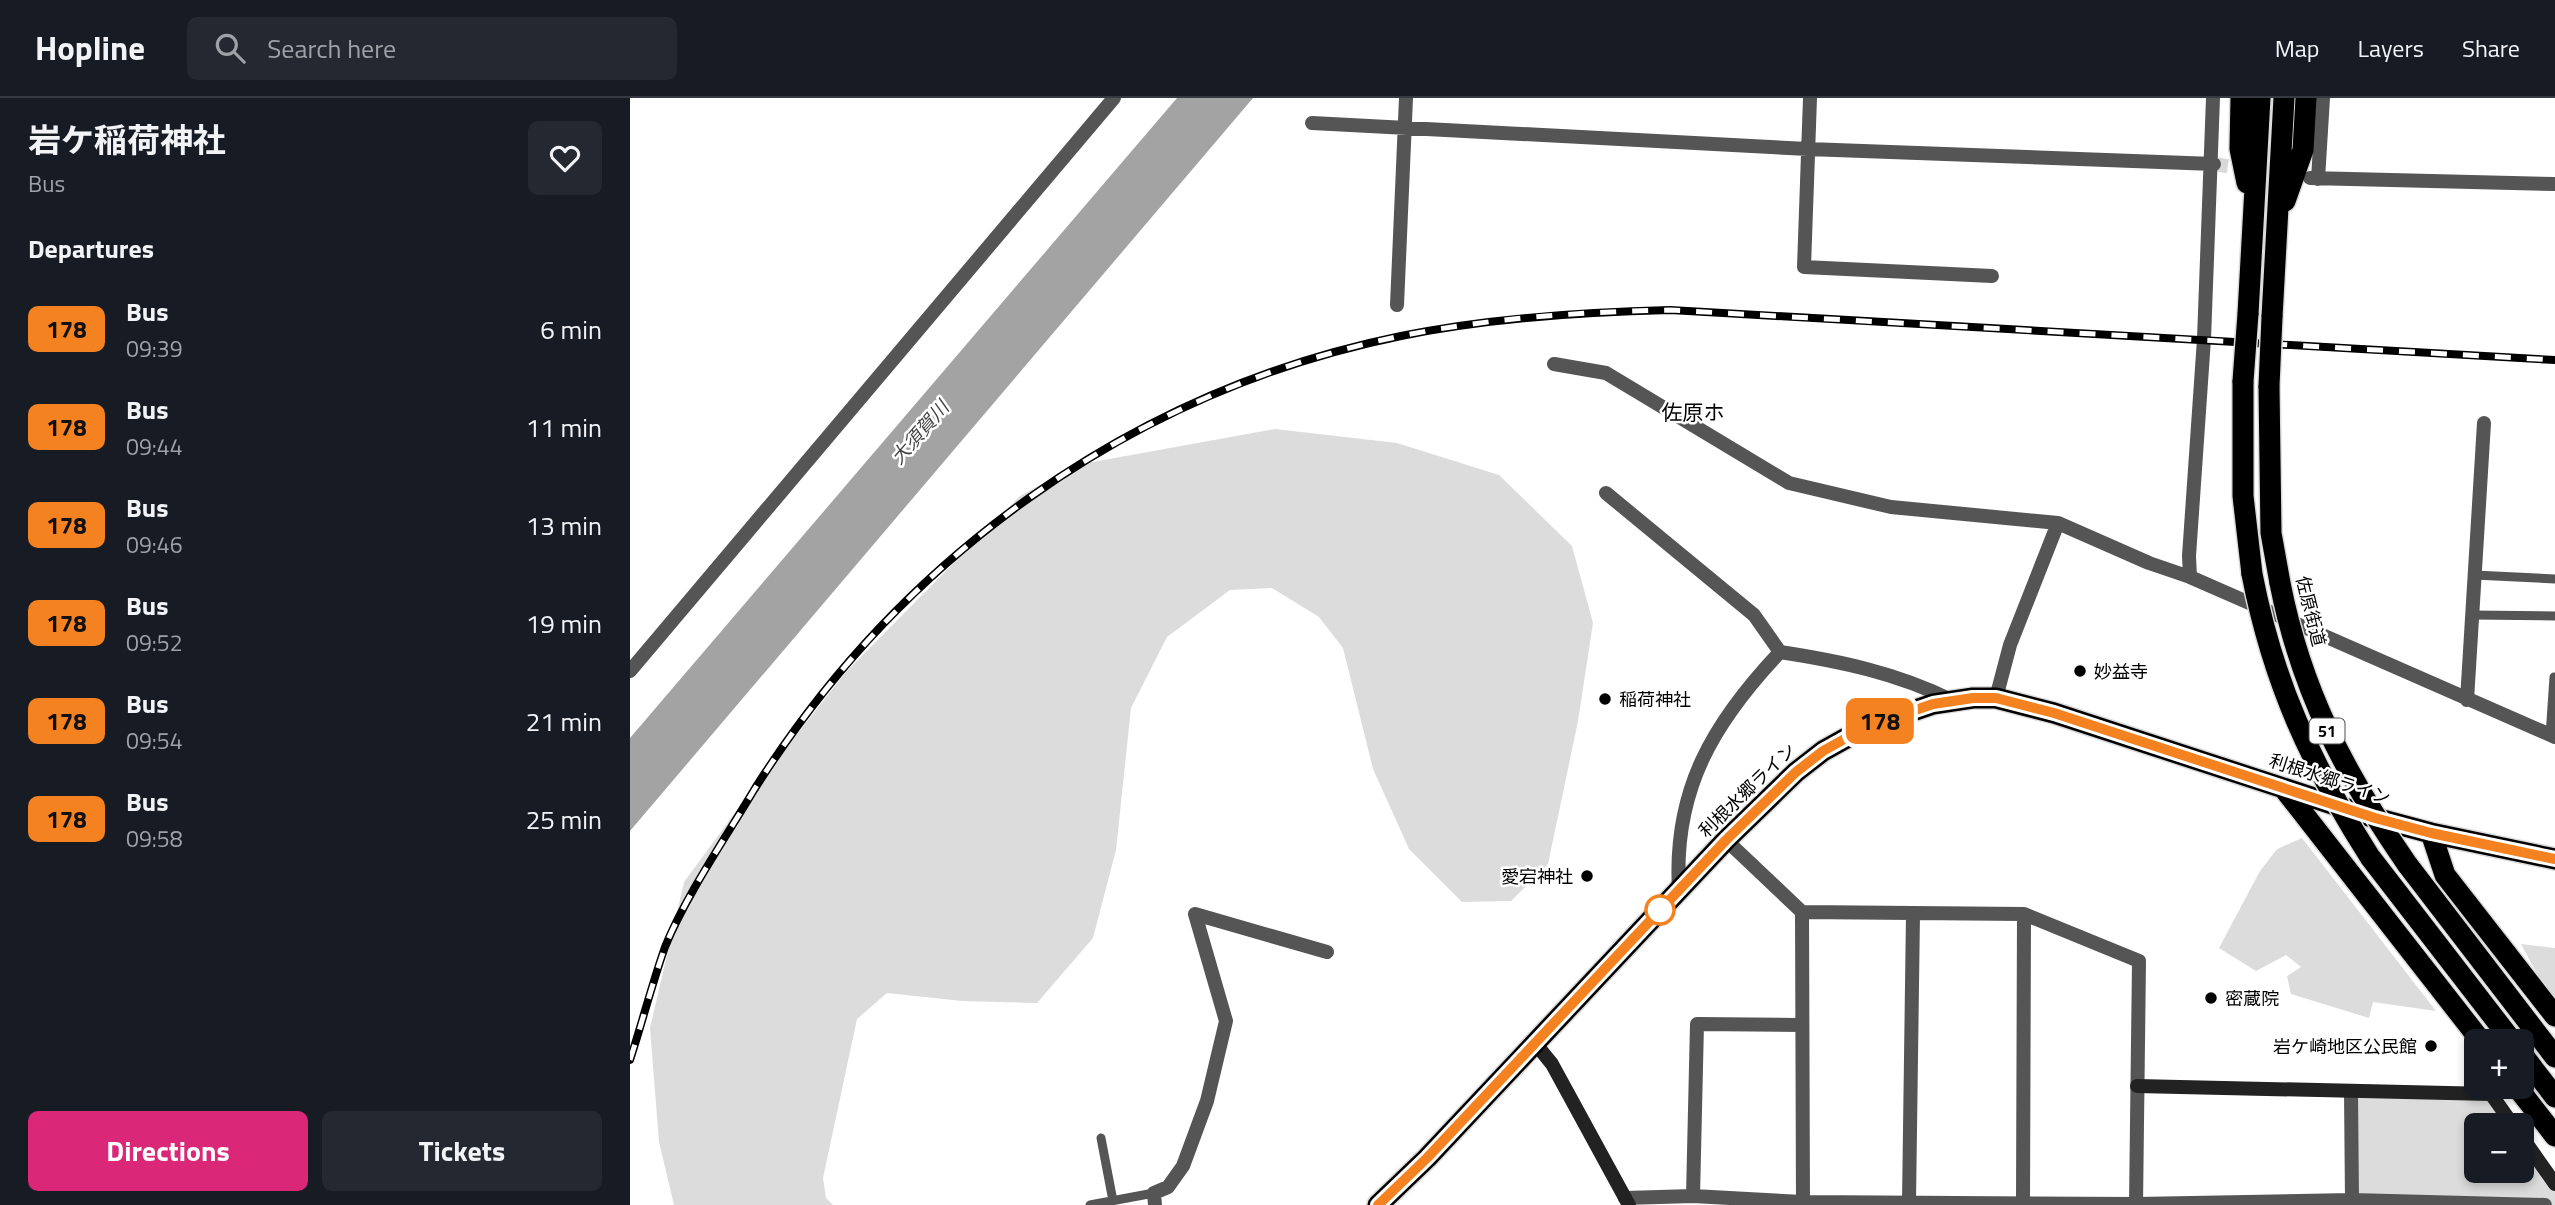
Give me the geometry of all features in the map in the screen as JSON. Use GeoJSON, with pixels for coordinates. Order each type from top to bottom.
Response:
{"type":"FeatureCollection","features":[{"type":"Feature","properties":{"kind":"highway"},"geometry":{"type":"LineString","coordinates":[[2241,98],[2240,149],[2254,216]]}},
{"type":"Feature","properties":{"kind":"highway","name":"51"},"geometry":{"type":"LineString","coordinates":[[2260,98],[2243,381],[2243,496],[2252,574],[2261,622],[2297,728],[2370,857],[2503,1029]]}},
{"type":"Feature","properties":{"kind":"highway","name":"佐原街道"},"geometry":{"type":"LineString","coordinates":[[2284,98],[2269,386],[2271,533],[2288,626],[2321,720],[2367,807],[2407,864],[2555,1057]]}},
{"type":"Feature","properties":{"kind":"highway"},"geometry":{"type":"LineString","coordinates":[[2277,226],[2303,150],[2306,98]]}},
{"type":"Feature","properties":{"kind":"highway","name":"利根水郷ライン"},"geometry":{"type":"LineString","coordinates":[[1378,1205],[1427,1158],[1726,840],[1796,772],[1823,751],[1885,719],[1951,700],[1996,698],[2054,713],[2285,790],[2431,833],[2555,859]]}},
{"type":"Feature","properties":{"kind":"highway"},"geometry":{"type":"LineString","coordinates":[[2285,790],[2472,1029]]}},
{"type":"Feature","properties":{"kind":"highway"},"geometry":{"type":"LineString","coordinates":[[2431,833],[2445,875],[2555,1016]]}},
{"type":"Feature","properties":{"kind":"highway"},"geometry":{"type":"LineString","coordinates":[[2534,1070],[2555,1097]]}},
{"type":"Feature","properties":{"kind":"highway"},"geometry":{"type":"LineString","coordinates":[[2526,1099],[2555,1136]]}},
{"type":"Feature","properties":{"kind":"street"},"geometry":{"type":"LineString","coordinates":[[630,671],[1114,98]]}},
{"type":"Feature","properties":{"kind":"street"},"geometry":{"type":"LineString","coordinates":[[1398,305],[1406,98]]}},
{"type":"Feature","properties":{"kind":"street"},"geometry":{"type":"LineString","coordinates":[[1810,98],[1804,267],[1993,276]]}},
{"type":"Feature","properties":{"kind":"street"},"geometry":{"type":"LineString","coordinates":[[2190,577],[2189,556],[2204,339],[2213,98]]}},
{"type":"Feature","properties":{"kind":"street"},"geometry":{"type":"LineString","coordinates":[[2323,98],[2314,178],[2555,184]]}},
{"type":"Feature","properties":{"kind":"street"},"geometry":{"type":"LineString","coordinates":[[1311,124],[1808,149],[2211,164]]}},
{"type":"Feature","properties":{"kind":"street"},"geometry":{"type":"LineString","coordinates":[[1554,363],[1606,373],[1789,483],[1891,508],[2058,523],[2149,563],[2190,577],[2552,737]]}},
{"type":"Feature","properties":{"kind":"street"},"geometry":{"type":"LineString","coordinates":[[2467,700],[2484,423]]}},
{"type":"Feature","properties":{"kind":"street"},"geometry":{"type":"LineString","coordinates":[[1606,493],[1754,615],[1780,652],[1840,661],[1919,684],[1951,700]]}},
{"type":"Feature","properties":{"kind":"street"},"geometry":{"type":"LineString","coordinates":[[1996,698],[2010,645],[2058,523]]}},
{"type":"Feature","properties":{"kind":"street"},"geometry":{"type":"LineString","coordinates":[[1679,890],[1677,859],[1695,771],[1728,717],[1759,674],[1780,652]]}},
{"type":"Feature","properties":{"kind":"street"},"geometry":{"type":"LineString","coordinates":[[1726,840],[1802,912],[2024,914],[2139,961],[2136,1205]]}},
{"type":"Feature","properties":{"kind":"street"},"geometry":{"type":"LineString","coordinates":[[1802,912],[1802,1204]]}},
{"type":"Feature","properties":{"kind":"street"},"geometry":{"type":"LineString","coordinates":[[1155,1199],[1182,1166],[1207,1101],[1226,1021],[1195,914],[1327,951]]}},
{"type":"Feature","properties":{"kind":"street"},"geometry":{"type":"LineString","coordinates":[[1909,1202],[1913,914]]}},
{"type":"Feature","properties":{"kind":"street"},"geometry":{"type":"LineString","coordinates":[[2023,1202],[2024,914]]}},
{"type":"Feature","properties":{"kind":"street"},"geometry":{"type":"LineString","coordinates":[[1693,1196],[1697,1024],[1800,1025]]}},
{"type":"Feature","properties":{"kind":"street"},"geometry":{"type":"LineString","coordinates":[[1535,1043],[1552,1064],[1627,1201],[1693,1196],[1802,1204],[2023,1202],[2136,1205],[2352,1200],[2545,1205]]}},
{"type":"Feature","properties":{"kind":"street"},"geometry":{"type":"LineString","coordinates":[[2137,1086],[2351,1093],[2464,1091]]}},
{"type":"Feature","properties":{"kind":"street"},"geometry":{"type":"LineString","coordinates":[[2351,1093],[2352,1200]]}},
{"type":"Feature","properties":{"kind":"street"},"geometry":{"type":"LineString","coordinates":[[2534,1154],[2555,1184]]}},
{"type":"Feature","properties":{"kind":"lane"},"geometry":{"type":"LineString","coordinates":[[2474,575],[2555,579]]}},
{"type":"Feature","properties":{"kind":"lane"},"geometry":{"type":"LineString","coordinates":[[2472,615],[2555,617]]}},
{"type":"Feature","properties":{"kind":"lane"},"geometry":{"type":"LineString","coordinates":[[2552,737],[2554,677]]}},
{"type":"Feature","properties":{"kind":"lane"},"geometry":{"type":"LineString","coordinates":[[1101,1138],[1113,1200]]}},
{"type":"Feature","properties":{"kind":"lane"},"geometry":{"type":"LineString","coordinates":[[1090,1205],[1113,1200],[1155,1199]]}},
{"type":"Feature","properties":{"kind":"shaded area"},"geometry":{"type":"Polygon","coordinates":[[[1275,429],[1397,443],[1499,475],[1572,546],[1593,623],[1578,721],[1548,864],[1511,901],[1462,902],[1409,849],[1373,769],[1343,648],[1319,617],[1272,588],[1230,590],[1167,637],[1131,708],[1116,850],[1093,938],[1037,1003],[962,1001],[887,993],[857,1019],[823,1178],[826,1198],[833,1205],[674,1205],[659,1142],[650,1028],[684,882],[737,810],[846,672],[1020,496],[1076,465],[1275,429]]]}},
{"type":"Feature","properties":{"kind":"shaded area"},"geometry":{"type":"Polygon","coordinates":[[[2302,838],[2436,1011],[2373,1002],[2369,1018],[2291,994],[2287,976],[2301,967],[2286,955],[2256,971],[2219,948],[2260,871],[2277,849],[2302,838]]]}},
{"type":"Feature","properties":{"kind":"shaded area"},"geometry":{"type":"Polygon","coordinates":[[[2521,944],[2555,948],[2555,999],[2544,987],[2521,944]]]}},
{"type":"Feature","properties":{"kind":"shaded area"},"geometry":{"type":"Polygon","coordinates":[[[2351,1093],[2464,1094],[2464,1099],[2495,1099],[2504,1113],[2464,1113],[2464,1183],[2534,1183],[2534,1154],[2555,1184],[2555,1205],[2352,1200],[2351,1093]]]}},
{"type":"Feature","properties":{"kind":"water","name":"大須賀川"},"geometry":{"type":"Polygon","coordinates":[[[1177,98],[1253,98],[630,831],[630,738],[1177,98]]]}},
{"type":"Feature","properties":{"kind":"tunnel"},"geometry":{"type":"LineString","coordinates":[[2214,164],[2251,170]]}},
{"type":"Feature","properties":{"kind":"railway"},"geometry":{"type":"LineString","coordinates":[[630,1060],[665,947],[695,888],[754,790],[813,706],[879,629],[952,559],[1031,497],[1116,443],[1207,398],[1302,362],[1401,336],[1501,320],[1670,310],[2555,360]]}},
{"type":"Feature","properties":{"kind":"bus line","name":"178"},"geometry":{"type":"LineString","coordinates":[[1378,1205],[1427,1158],[1726,840],[1796,772],[1845,738],[1885,719],[1912,710],[1951,700],[1996,698],[2054,713],[2375,818],[2431,833],[2555,859]]}},
{"type":"Feature","properties":{"kind":"place","name":"妙益寺"},"geometry":{"type":"Point","coordinates":[2080,671]}},
{"type":"Feature","properties":{"kind":"place","name":"稲荷神社"},"geometry":{"type":"Point","coordinates":[1605,699]}},
{"type":"Feature","properties":{"kind":"place","name":"愛宕神社"},"geometry":{"type":"Point","coordinates":[1587,876]}},
{"type":"Feature","properties":{"kind":"place","name":"密蔵院"},"geometry":{"type":"Point","coordinates":[2211,998]}},
{"type":"Feature","properties":{"kind":"place","name":"岩ケ崎地区公民館"},"geometry":{"type":"Point","coordinates":[2431,1046]}},
{"type":"Feature","properties":{"kind":"district","name":"佐原ホ"},"geometry":{"type":"Point","coordinates":[1693,412]}}]}
